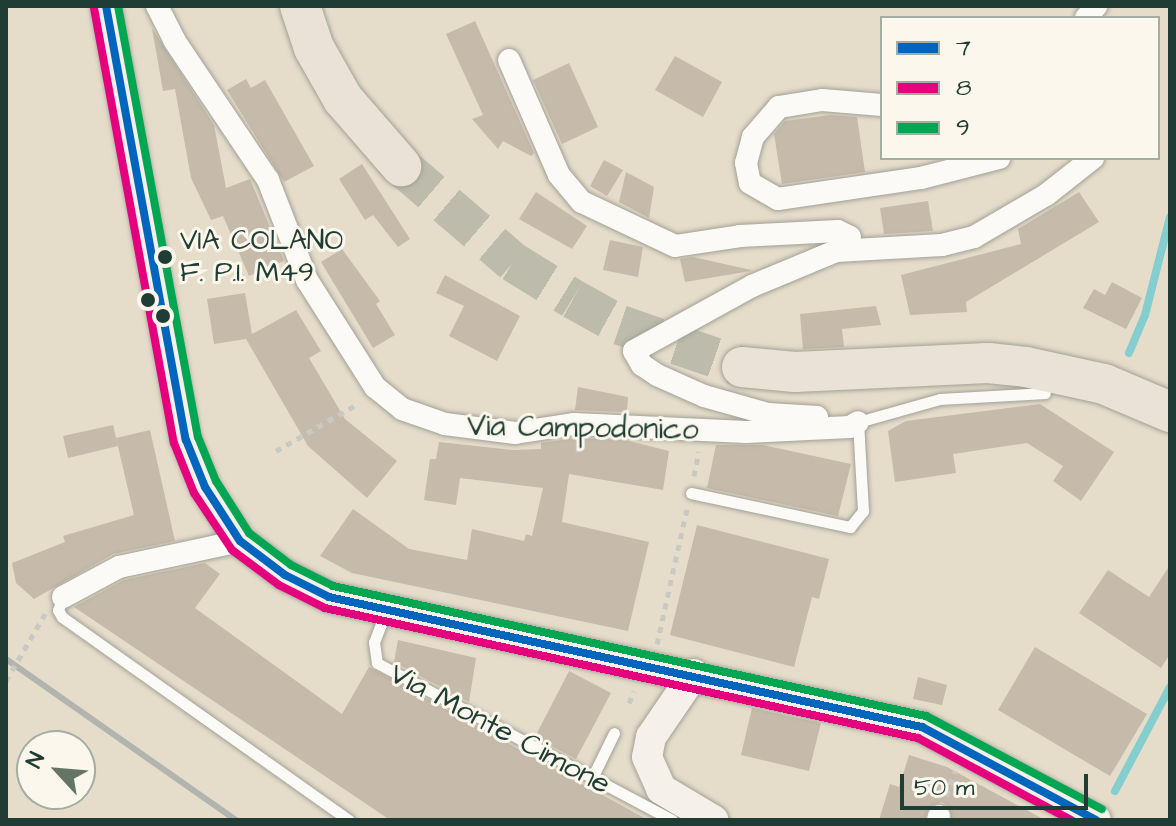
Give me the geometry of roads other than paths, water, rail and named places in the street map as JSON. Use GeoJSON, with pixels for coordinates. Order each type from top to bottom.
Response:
{"type":"FeatureCollection","features":[{"type":"Feature","properties":{"kind":"highway"},"geometry":{"type":"LineString","coordinates":[[300,6],[314,48],[343,99],[401,166]]}},
{"type":"Feature","properties":{"kind":"highway"},"geometry":{"type":"LineString","coordinates":[[742,367],[795,372],[988,363],[1026,367],[1104,384],[1170,412]]}},
{"type":"Feature","properties":{"kind":"main road"},"geometry":{"type":"LineString","coordinates":[[106,6],[177,401],[205,487],[252,550],[317,592],[386,610],[694,674],[922,727],[1080,816]]}},
{"type":"Feature","properties":{"kind":"main road"},"geometry":{"type":"LineString","coordinates":[[694,674],[651,737],[649,769],[661,789],[713,820]]}},
{"type":"Feature","properties":{"kind":"street","name":"Via Campodonico"},"geometry":{"type":"LineString","coordinates":[[157,6],[174,40],[268,180],[307,280],[375,387],[402,409],[445,424],[515,433],[574,424],[787,431],[858,422]]}},
{"type":"Feature","properties":{"kind":"street"},"geometry":{"type":"LineString","coordinates":[[509,60],[559,175],[582,202],[675,246],[740,236],[838,231],[850,237],[845,249]]}},
{"type":"Feature","properties":{"kind":"street"},"geometry":{"type":"LineString","coordinates":[[880,105],[822,100],[779,107],[753,137],[746,163],[750,183],[778,199],[921,178],[991,160]]}},
{"type":"Feature","properties":{"kind":"street","name":"Via Campodonico"},"geometry":{"type":"LineString","coordinates":[[858,422],[768,414],[704,396],[657,375],[642,365],[634,351],[752,286],[845,249],[942,245],[974,237],[1046,195],[1090,160]]}},
{"type":"Feature","properties":{"kind":"street"},"geometry":{"type":"LineString","coordinates":[[63,597],[119,567],[252,550]]}},
{"type":"Feature","properties":{"kind":"lane","name":"Via Campodonico"},"geometry":{"type":"LineString","coordinates":[[691,493],[850,527],[863,511],[858,422],[940,399],[1045,393]]}},
{"type":"Feature","properties":{"kind":"lane"},"geometry":{"type":"LineString","coordinates":[[63,597],[58,610],[62,617],[349,820]]}},
{"type":"Feature","properties":{"kind":"lane","name":"Via Monte Cimone"},"geometry":{"type":"LineString","coordinates":[[386,610],[374,642],[377,663],[672,820]]}},
{"type":"Feature","properties":{"kind":"lane"},"geometry":{"type":"LineString","coordinates":[[592,778],[614,733]]}},
{"type":"Feature","properties":{"kind":"waterway"},"geometry":{"type":"LineString","coordinates":[[1129,353],[1145,315],[1170,217]]}},
{"type":"Feature","properties":{"kind":"waterway"},"geometry":{"type":"LineString","coordinates":[[1115,791],[1170,687]]}},
{"type":"Feature","properties":{"kind":"tunnel"},"geometry":{"type":"LineString","coordinates":[[401,166],[513,262],[573,299],[620,325],[742,367]]}},
{"type":"Feature","properties":{"kind":"railway"},"geometry":{"type":"LineString","coordinates":[[6,659],[236,820]]}},
{"type":"Feature","properties":{"kind":"place","name":"VIA COLANO F. P.I. M49"},"geometry":{"type":"Point","coordinates":[165,257]}}]}
